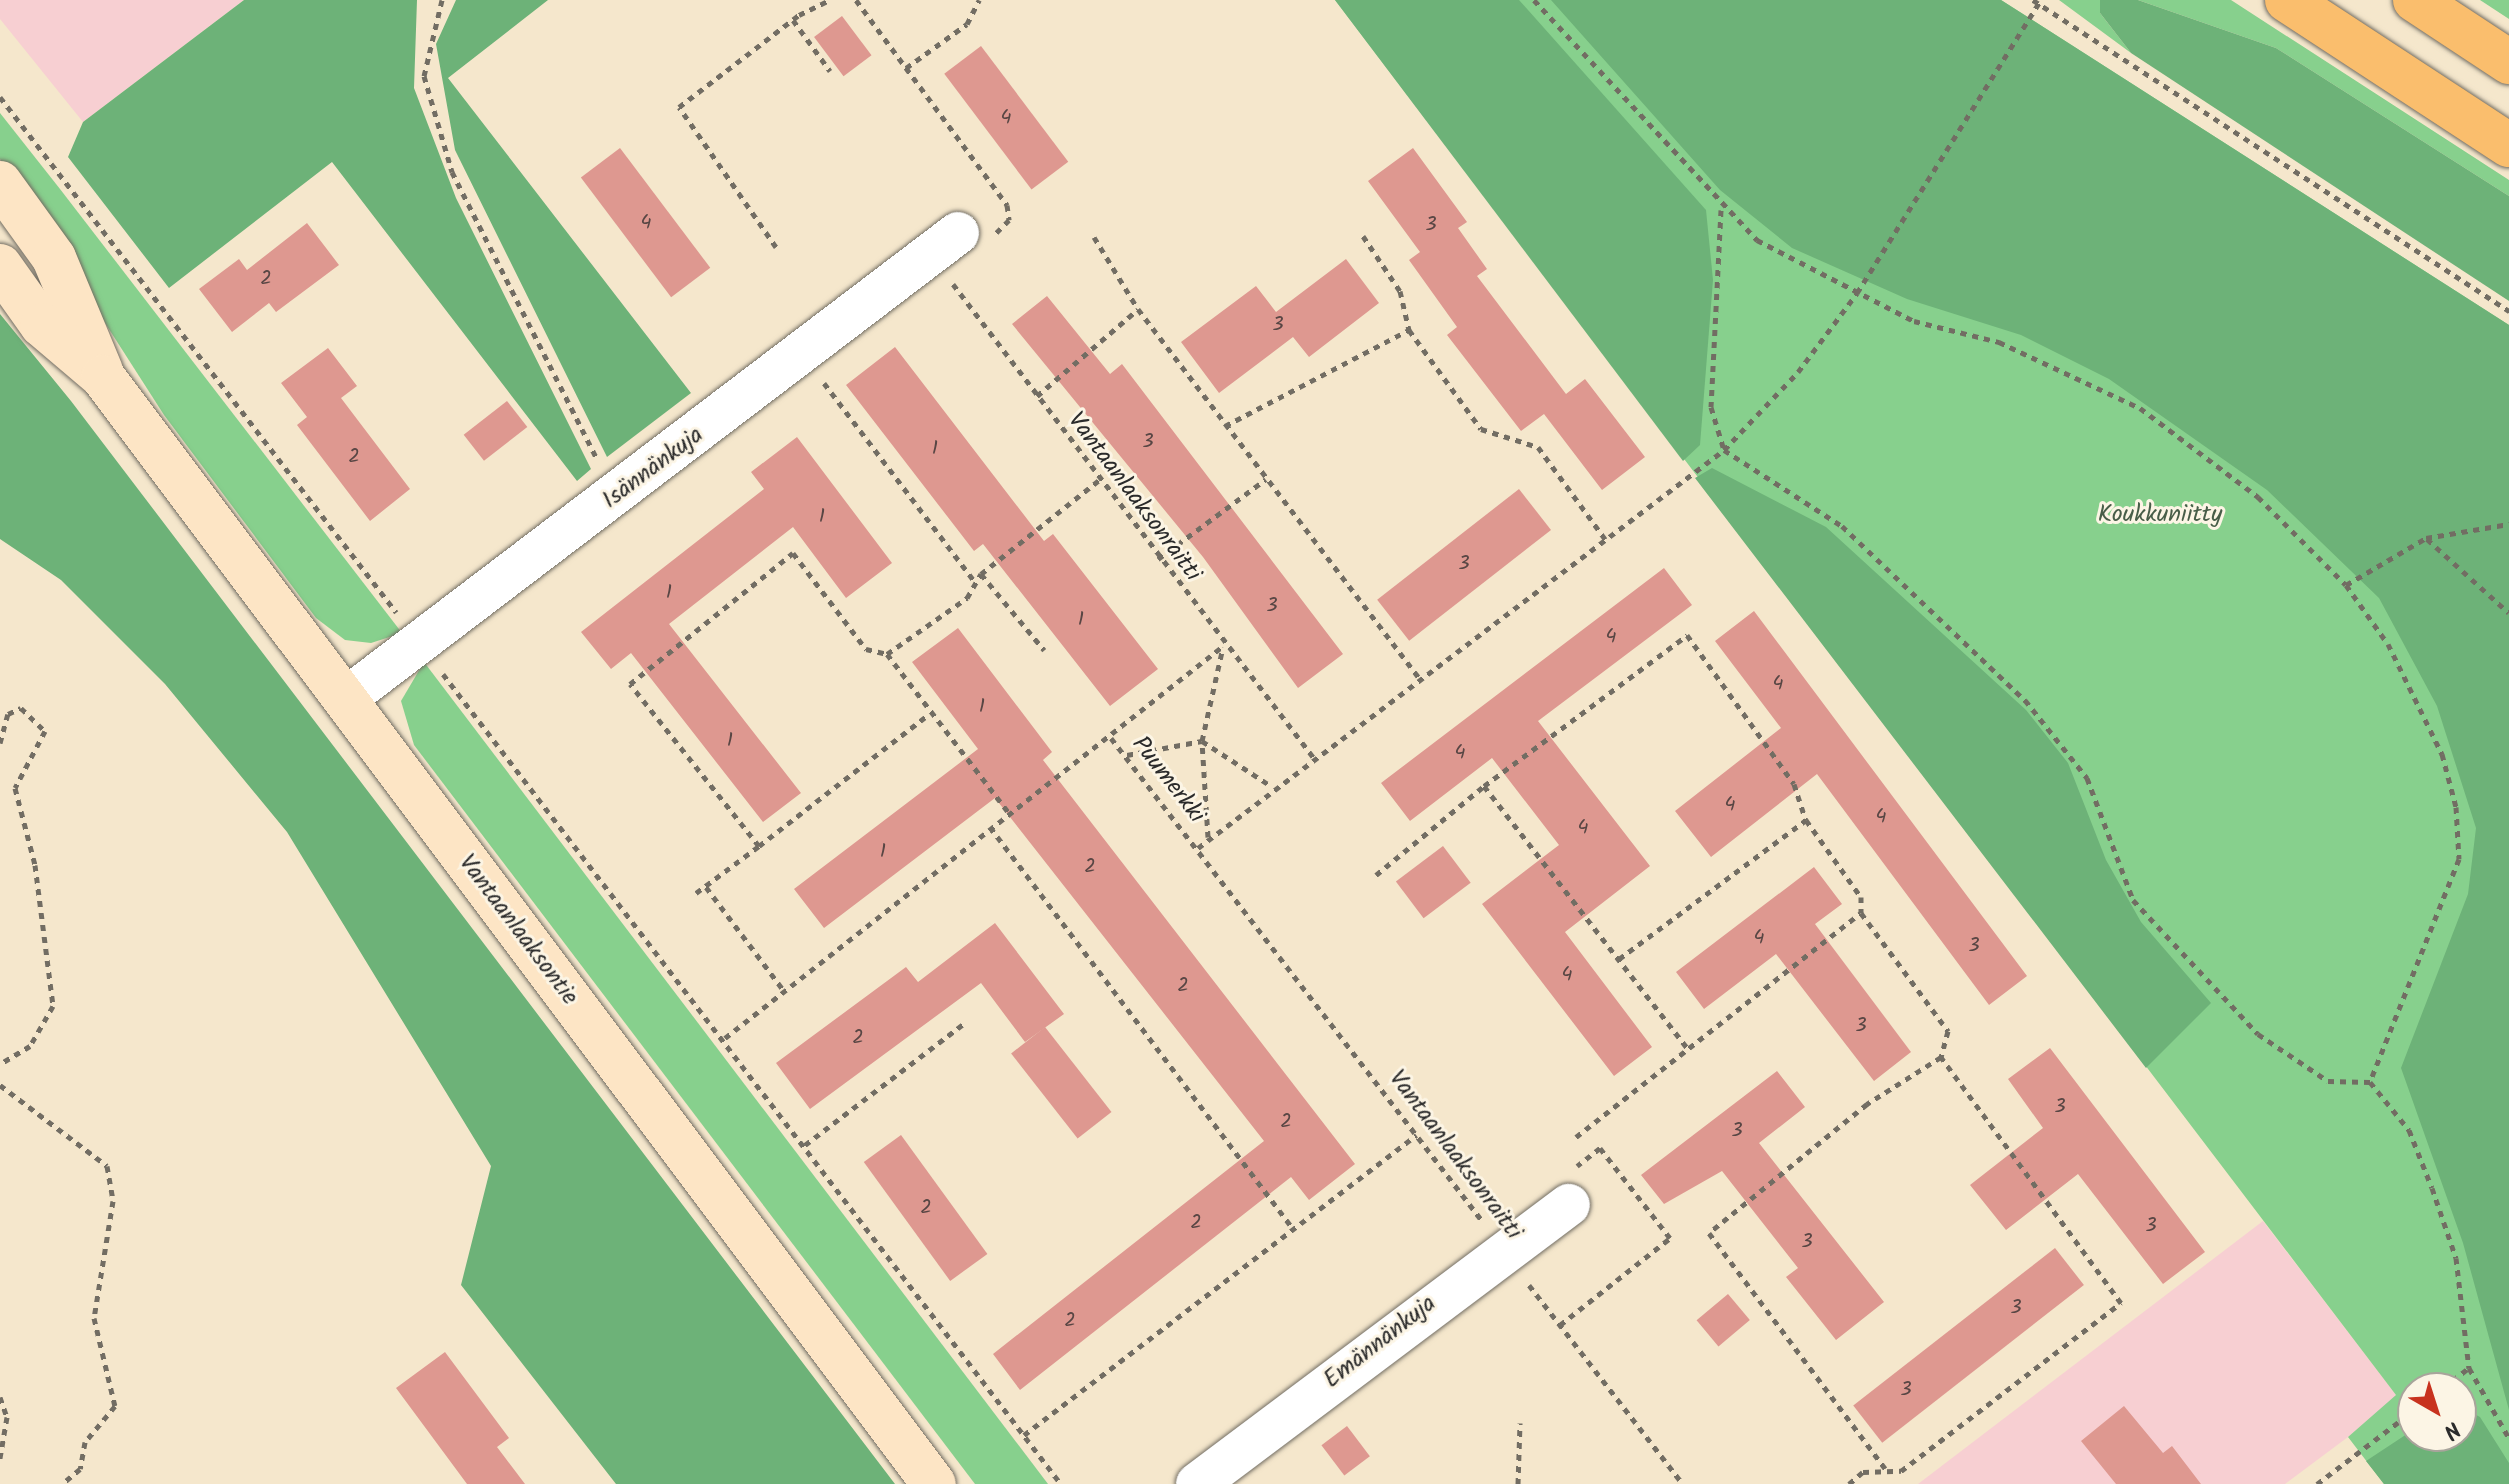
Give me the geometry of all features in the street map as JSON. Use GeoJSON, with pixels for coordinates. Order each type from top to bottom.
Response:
{"type":"FeatureCollection","features":[{"type":"Feature","properties":{"kind":"highway"},"geometry":{"type":"LineString","coordinates":[[2287,0],[2509,145]]}},
{"type":"Feature","properties":{"kind":"highway"},"geometry":{"type":"LineString","coordinates":[[2415,0],[2509,62]]}},
{"type":"Feature","properties":{"kind":"main road","name":"Vantaanlaaksontie"},"geometry":{"type":"LineString","coordinates":[[0,183],[54,258],[103,377]]}},
{"type":"Feature","properties":{"kind":"main road","name":"Vantaanlaaksontie"},"geometry":{"type":"LineString","coordinates":[[0,266],[42,325],[103,377],[934,1484]]}},
{"type":"Feature","properties":{"kind":"street","name":"Isännänkuja"},"geometry":{"type":"LineString","coordinates":[[345,699],[957,244]]}},
{"type":"Feature","properties":{"kind":"street","name":"Emännänkuja"},"geometry":{"type":"LineString","coordinates":[[1197,1484],[1504,1249],[1569,1205]]}},
{"type":"Feature","properties":{"kind":"path"},"geometry":{"type":"LineString","coordinates":[[434,0],[424,76],[452,172],[616,497]]}},
{"type":"Feature","properties":{"kind":"path"},"geometry":{"type":"LineString","coordinates":[[435,10],[442,0]]}},
{"type":"Feature","properties":{"kind":"path"},"geometry":{"type":"LineString","coordinates":[[776,247],[679,107],[793,20],[830,0]]}},
{"type":"Feature","properties":{"kind":"path"},"geometry":{"type":"LineString","coordinates":[[856,0],[1007,205],[1009,220],[957,244]]}},
{"type":"Feature","properties":{"kind":"path"},"geometry":{"type":"LineString","coordinates":[[906,68],[967,24],[979,0]]}},
{"type":"Feature","properties":{"kind":"path"},"geometry":{"type":"LineString","coordinates":[[1534,0],[1722,209],[1757,240],[1914,321],[1999,342],[2140,408],[2258,497],[2346,585],[2419,699],[2456,807],[2459,859],[2370,1082]]}},
{"type":"Feature","properties":{"kind":"path"},"geometry":{"type":"LineString","coordinates":[[2038,1],[2509,311]]}},
{"type":"Feature","properties":{"kind":"path","name":"Puumerkki"},"geometry":{"type":"LineString","coordinates":[[725,1038],[990,827],[1111,738],[1198,848],[1271,786],[1314,758],[1724,450],[1798,372],[1857,293],[2038,1]]}},
{"type":"Feature","properties":{"kind":"path"},"geometry":{"type":"LineString","coordinates":[[793,20],[830,71]]}},
{"type":"Feature","properties":{"kind":"path"},"geometry":{"type":"LineString","coordinates":[[0,97],[725,1038],[1061,1484]]}},
{"type":"Feature","properties":{"kind":"path"},"geometry":{"type":"LineString","coordinates":[[1722,209],[1711,407],[1724,450],[1842,526],[2025,700],[2087,778],[2133,900],[2258,1034],[2328,1081],[2370,1082],[2409,1130],[2456,1258],[2469,1368],[2509,1438]]}},
{"type":"Feature","properties":{"kind":"path"},"geometry":{"type":"LineString","coordinates":[[1363,236],[1400,291],[1409,330],[1481,429],[1538,447],[1605,539]]}},
{"type":"Feature","properties":{"kind":"path"},"geometry":{"type":"LineString","coordinates":[[1094,237],[1138,309],[1419,678]]}},
{"type":"Feature","properties":{"kind":"path","name":"Vantaanlaaksonraitti"},"geometry":{"type":"LineString","coordinates":[[957,244],[1037,396],[1223,646],[1314,758]]}},
{"type":"Feature","properties":{"kind":"path"},"geometry":{"type":"LineString","coordinates":[[1037,396],[1138,309]]}},
{"type":"Feature","properties":{"kind":"path"},"geometry":{"type":"LineString","coordinates":[[1225,426],[1409,330]]}},
{"type":"Feature","properties":{"kind":"path"},"geometry":{"type":"LineString","coordinates":[[829,389],[976,583]]}},
{"type":"Feature","properties":{"kind":"path"},"geometry":{"type":"LineString","coordinates":[[1158,559],[1266,479]]}},
{"type":"Feature","properties":{"kind":"path"},"geometry":{"type":"LineString","coordinates":[[887,654],[967,598],[981,574],[1099,480]]}},
{"type":"Feature","properties":{"kind":"path"},"geometry":{"type":"LineString","coordinates":[[2346,585],[2426,538],[2509,524]]}},
{"type":"Feature","properties":{"kind":"path"},"geometry":{"type":"LineString","coordinates":[[2426,538],[2509,613]]}},
{"type":"Feature","properties":{"kind":"path"},"geometry":{"type":"LineString","coordinates":[[759,846],[630,684],[793,553],[866,649],[887,654],[929,714],[1009,813]]}},
{"type":"Feature","properties":{"kind":"path"},"geometry":{"type":"LineString","coordinates":[[981,574],[1044,650]]}},
{"type":"Feature","properties":{"kind":"path"},"geometry":{"type":"LineString","coordinates":[[1376,875],[1484,786],[1687,635],[1794,784],[1806,820],[1861,897],[1861,913],[1948,1031],[1941,1057],[1867,1104],[1709,1233],[1885,1468]]}},
{"type":"Feature","properties":{"kind":"path"},"geometry":{"type":"LineString","coordinates":[[1111,738],[1223,646]]}},
{"type":"Feature","properties":{"kind":"path"},"geometry":{"type":"LineString","coordinates":[[1208,837],[1202,741],[1223,646]]}},
{"type":"Feature","properties":{"kind":"path"},"geometry":{"type":"LineString","coordinates":[[0,743],[8,714],[21,708],[45,731],[15,788],[35,865],[53,1006],[30,1046],[0,1064]]}},
{"type":"Feature","properties":{"kind":"path"},"geometry":{"type":"LineString","coordinates":[[696,893],[929,714]]}},
{"type":"Feature","properties":{"kind":"path"},"geometry":{"type":"LineString","coordinates":[[1127,755],[1202,741],[1271,786]]}},
{"type":"Feature","properties":{"kind":"path"},"geometry":{"type":"LineString","coordinates":[[1484,786],[1688,1049]]}},
{"type":"Feature","properties":{"kind":"path"},"geometry":{"type":"LineString","coordinates":[[1619,959],[1806,820]]}},
{"type":"Feature","properties":{"kind":"path"},"geometry":{"type":"LineString","coordinates":[[990,827],[1294,1230]]}},
{"type":"Feature","properties":{"kind":"path","name":"Vantaanlaaksonraitti"},"geometry":{"type":"LineString","coordinates":[[1198,848],[1683,1484]]}},
{"type":"Feature","properties":{"kind":"path"},"geometry":{"type":"LineString","coordinates":[[706,887],[784,991]]}},
{"type":"Feature","properties":{"kind":"path"},"geometry":{"type":"LineString","coordinates":[[1576,1137],[1861,913]]}},
{"type":"Feature","properties":{"kind":"path"},"geometry":{"type":"LineString","coordinates":[[805,1145],[966,1022]]}},
{"type":"Feature","properties":{"kind":"path"},"geometry":{"type":"LineString","coordinates":[[1849,1484],[1863,1472],[1885,1468],[1901,1471],[2121,1303],[1941,1057]]}},
{"type":"Feature","properties":{"kind":"path"},"geometry":{"type":"LineString","coordinates":[[0,1085],[107,1166],[111,1189],[94,1318],[115,1406],[85,1442],[80,1469],[62,1484]]}},
{"type":"Feature","properties":{"kind":"path"},"geometry":{"type":"LineString","coordinates":[[1024,1435],[1417,1135]]}},
{"type":"Feature","properties":{"kind":"path"},"geometry":{"type":"LineString","coordinates":[[2464,1372],[2469,1368]]}},
{"type":"Feature","properties":{"kind":"path"},"geometry":{"type":"LineString","coordinates":[[0,1397],[7,1417],[0,1458]]}},
{"type":"Feature","properties":{"kind":"path"},"geometry":{"type":"LineString","coordinates":[[1518,1484],[1520,1423]]}},
{"type":"Feature","properties":{"kind":"path"},"geometry":{"type":"LineString","coordinates":[[2317,1484],[2397,1423]]}},
{"type":"Feature","properties":{"kind":"shaded area"},"geometry":{"type":"Polygon","coordinates":[[[0,0],[244,0],[83,122],[0,19],[0,0]]]}},
{"type":"Feature","properties":{"kind":"shaded area"},"geometry":{"type":"Polygon","coordinates":[[[2263,1221],[2397,1396],[2285,1484],[1918,1484],[2263,1221]]]}},
{"type":"Feature","properties":{"kind":"green space"},"geometry":{"type":"Polygon","coordinates":[[[244,0],[417,0],[414,88],[456,198],[591,469],[577,481],[332,162],[169,288],[68,157],[83,122],[244,0]]]}},
{"type":"Feature","properties":{"kind":"green space"},"geometry":{"type":"Polygon","coordinates":[[[456,0],[548,0],[448,78],[691,393],[607,457],[455,150],[436,44],[456,0]]]}},
{"type":"Feature","properties":{"kind":"green space","name":"Koukkuniitty"},"geometry":{"type":"Polygon","coordinates":[[[1335,0],[2001,0],[2509,325],[2509,1484],[2384,1484],[2348,1437],[2396,1395],[1335,0]]]}},
{"type":"Feature","properties":{"kind":"green space"},"geometry":{"type":"Polygon","coordinates":[[[1335,0],[1519,0],[1706,210],[1713,280],[1700,445],[1683,461],[1335,0]]]}},
{"type":"Feature","properties":{"kind":"green space"},"geometry":{"type":"Polygon","coordinates":[[[1551,0],[2001,0],[2509,325],[2509,1410],[2463,1243],[2401,1068],[2468,894],[2476,828],[2437,706],[2379,598],[2267,490],[2109,379],[2021,335],[1907,299],[1792,248],[1720,190],[1551,0]]]}},
{"type":"Feature","properties":{"kind":"green space"},"geometry":{"type":"Polygon","coordinates":[[[2059,0],[2100,0],[2100,13],[2131,53],[2059,0]]]}},
{"type":"Feature","properties":{"kind":"green space"},"geometry":{"type":"Polygon","coordinates":[[[2100,0],[2138,0],[2276,48],[2509,196],[2509,301],[2131,53],[2100,13],[2100,0]]]}},
{"type":"Feature","properties":{"kind":"green space"},"geometry":{"type":"Polygon","coordinates":[[[2138,0],[2231,0],[2509,180],[2509,196],[2276,48],[2138,0]]]}},
{"type":"Feature","properties":{"kind":"green space"},"geometry":{"type":"Polygon","coordinates":[[[2480,0],[2509,0],[2509,19],[2480,0]]]}},
{"type":"Feature","properties":{"kind":"green space"},"geometry":{"type":"Polygon","coordinates":[[[0,113],[402,633],[371,643],[345,640],[316,618],[164,415],[0,159],[0,113]]]}},
{"type":"Feature","properties":{"kind":"green space"},"geometry":{"type":"Polygon","coordinates":[[[0,314],[71,401],[895,1484],[616,1484],[461,1285],[491,1166],[287,832],[165,684],[61,580],[0,539],[0,314]]]}},
{"type":"Feature","properties":{"kind":"green space"},"geometry":{"type":"Polygon","coordinates":[[[1712,468],[1826,527],[2026,710],[2068,763],[2106,860],[2141,922],[2211,1003],[2146,1068],[1695,478],[1712,468]]]}},
{"type":"Feature","properties":{"kind":"green space"},"geometry":{"type":"Polygon","coordinates":[[[424,662],[1048,1484],[975,1484],[414,745],[401,701],[424,662]]]}},
{"type":"Feature","properties":{"kind":"green space"},"geometry":{"type":"Polygon","coordinates":[[[2477,1415],[2509,1463],[2509,1484],[2384,1484],[2366,1461],[2397,1441],[2397,1452],[2477,1452],[2477,1415]]]}},
{"type":"Feature","properties":{"kind":"building"},"geometry":{"type":"Polygon","coordinates":[[[842,16],[871,55],[844,76],[814,37],[842,16]]]}},
{"type":"Feature","properties":{"kind":"building"},"geometry":{"type":"Polygon","coordinates":[[[981,46],[1068,162],[1032,189],[944,74],[981,46]]]}},
{"type":"Feature","properties":{"kind":"building"},"geometry":{"type":"Polygon","coordinates":[[[620,148],[710,268],[671,297],[581,177],[620,148]]]}},
{"type":"Feature","properties":{"kind":"building"},"geometry":{"type":"Polygon","coordinates":[[[1413,148],[1467,222],[1458,228],[1487,269],[1477,276],[1566,394],[1585,379],[1645,457],[1602,490],[1544,414],[1521,431],[1447,335],[1457,327],[1409,260],[1420,252],[1368,181],[1413,148]]]}},
{"type":"Feature","properties":{"kind":"building"},"geometry":{"type":"Polygon","coordinates":[[[307,223],[339,265],[276,312],[269,303],[232,332],[199,289],[239,259],[247,270],[307,223]]]}},
{"type":"Feature","properties":{"kind":"building"},"geometry":{"type":"Polygon","coordinates":[[[1346,259],[1379,303],[1309,357],[1293,337],[1219,393],[1181,342],[1256,286],[1276,312],[1346,259]]]}},
{"type":"Feature","properties":{"kind":"building"},"geometry":{"type":"Polygon","coordinates":[[[1047,296],[1110,374],[1122,364],[1343,654],[1298,688],[1203,557],[1012,324],[1047,296]]]}},
{"type":"Feature","properties":{"kind":"building"},"geometry":{"type":"Polygon","coordinates":[[[895,347],[1044,541],[1053,534],[1158,669],[1110,706],[983,544],[974,551],[846,385],[895,347]]]}},
{"type":"Feature","properties":{"kind":"building"},"geometry":{"type":"Polygon","coordinates":[[[328,348],[357,386],[341,398],[410,489],[370,521],[297,425],[307,417],[281,383],[328,348]]]}},
{"type":"Feature","properties":{"kind":"building"},"geometry":{"type":"Polygon","coordinates":[[[507,401],[527,427],[484,461],[464,435],[507,401]]]}},
{"type":"Feature","properties":{"kind":"building"},"geometry":{"type":"Polygon","coordinates":[[[797,437],[892,563],[846,598],[793,527],[669,624],[801,793],[763,822],[631,653],[611,669],[581,632],[764,489],[751,472],[797,437]]]}},
{"type":"Feature","properties":{"kind":"building"},"geometry":{"type":"Polygon","coordinates":[[[1519,489],[1551,530],[1409,641],[1377,600],[1519,489]]]}},
{"type":"Feature","properties":{"kind":"building"},"geometry":{"type":"Polygon","coordinates":[[[1664,568],[1692,605],[1538,721],[1650,866],[1565,932],[1652,1047],[1614,1076],[1482,904],[1559,845],[1492,758],[1410,821],[1381,783],[1664,568]]]}},
{"type":"Feature","properties":{"kind":"building"},"geometry":{"type":"Polygon","coordinates":[[[1754,611],[2027,976],[1989,1005],[1817,774],[1711,857],[1675,811],[1781,728],[1715,641],[1754,611]]]}},
{"type":"Feature","properties":{"kind":"building"},"geometry":{"type":"Polygon","coordinates":[[[958,628],[1052,752],[1043,760],[1355,1164],[1309,1200],[1291,1177],[1020,1390],[993,1354],[1264,1141],[995,798],[824,928],[794,889],[978,749],[912,662],[958,628]]]}},
{"type":"Feature","properties":{"kind":"building"},"geometry":{"type":"Polygon","coordinates":[[[1443,846],[1471,883],[1424,918],[1396,882],[1443,846]]]}},
{"type":"Feature","properties":{"kind":"building"},"geometry":{"type":"Polygon","coordinates":[[[1814,867],[1842,904],[1815,924],[1911,1052],[1874,1081],[1776,954],[1704,1009],[1676,972],[1814,867]]]}},
{"type":"Feature","properties":{"kind":"building"},"geometry":{"type":"Polygon","coordinates":[[[995,923],[1064,1014],[1025,1042],[981,983],[810,1109],[776,1063],[906,967],[918,982],[995,923]]]}},
{"type":"Feature","properties":{"kind":"building"},"geometry":{"type":"Polygon","coordinates":[[[1045,1027],[1111,1112],[1078,1139],[1011,1053],[1045,1027]]]}},
{"type":"Feature","properties":{"kind":"building"},"geometry":{"type":"Polygon","coordinates":[[[2050,1048],[2205,1252],[2163,1284],[2078,1174],[2006,1230],[1970,1185],[2043,1128],[2008,1079],[2050,1048]]]}},
{"type":"Feature","properties":{"kind":"building"},"geometry":{"type":"Polygon","coordinates":[[[1777,1071],[1805,1107],[1759,1143],[1884,1302],[1836,1340],[1786,1277],[1798,1268],[1722,1171],[1664,1204],[1641,1175],[1777,1071]]]}},
{"type":"Feature","properties":{"kind":"building"},"geometry":{"type":"Polygon","coordinates":[[[901,1135],[987,1254],[950,1281],[864,1162],[901,1135]]]}},
{"type":"Feature","properties":{"kind":"building"},"geometry":{"type":"Polygon","coordinates":[[[2055,1248],[2084,1285],[1882,1443],[1853,1406],[2055,1248]]]}},
{"type":"Feature","properties":{"kind":"building"},"geometry":{"type":"Polygon","coordinates":[[[1728,1294],[1750,1320],[1718,1346],[1697,1320],[1728,1294]]]}},
{"type":"Feature","properties":{"kind":"building"},"geometry":{"type":"Polygon","coordinates":[[[445,1352],[509,1438],[497,1447],[525,1484],[467,1484],[396,1388],[445,1352]]]}},
{"type":"Feature","properties":{"kind":"building"},"geometry":{"type":"Polygon","coordinates":[[[2124,1406],[2163,1453],[2172,1446],[2201,1484],[2116,1484],[2081,1441],[2124,1406]]]}},
{"type":"Feature","properties":{"kind":"building"},"geometry":{"type":"Polygon","coordinates":[[[1347,1426],[1370,1456],[1344,1476],[1321,1445],[1347,1426]]]}}]}
